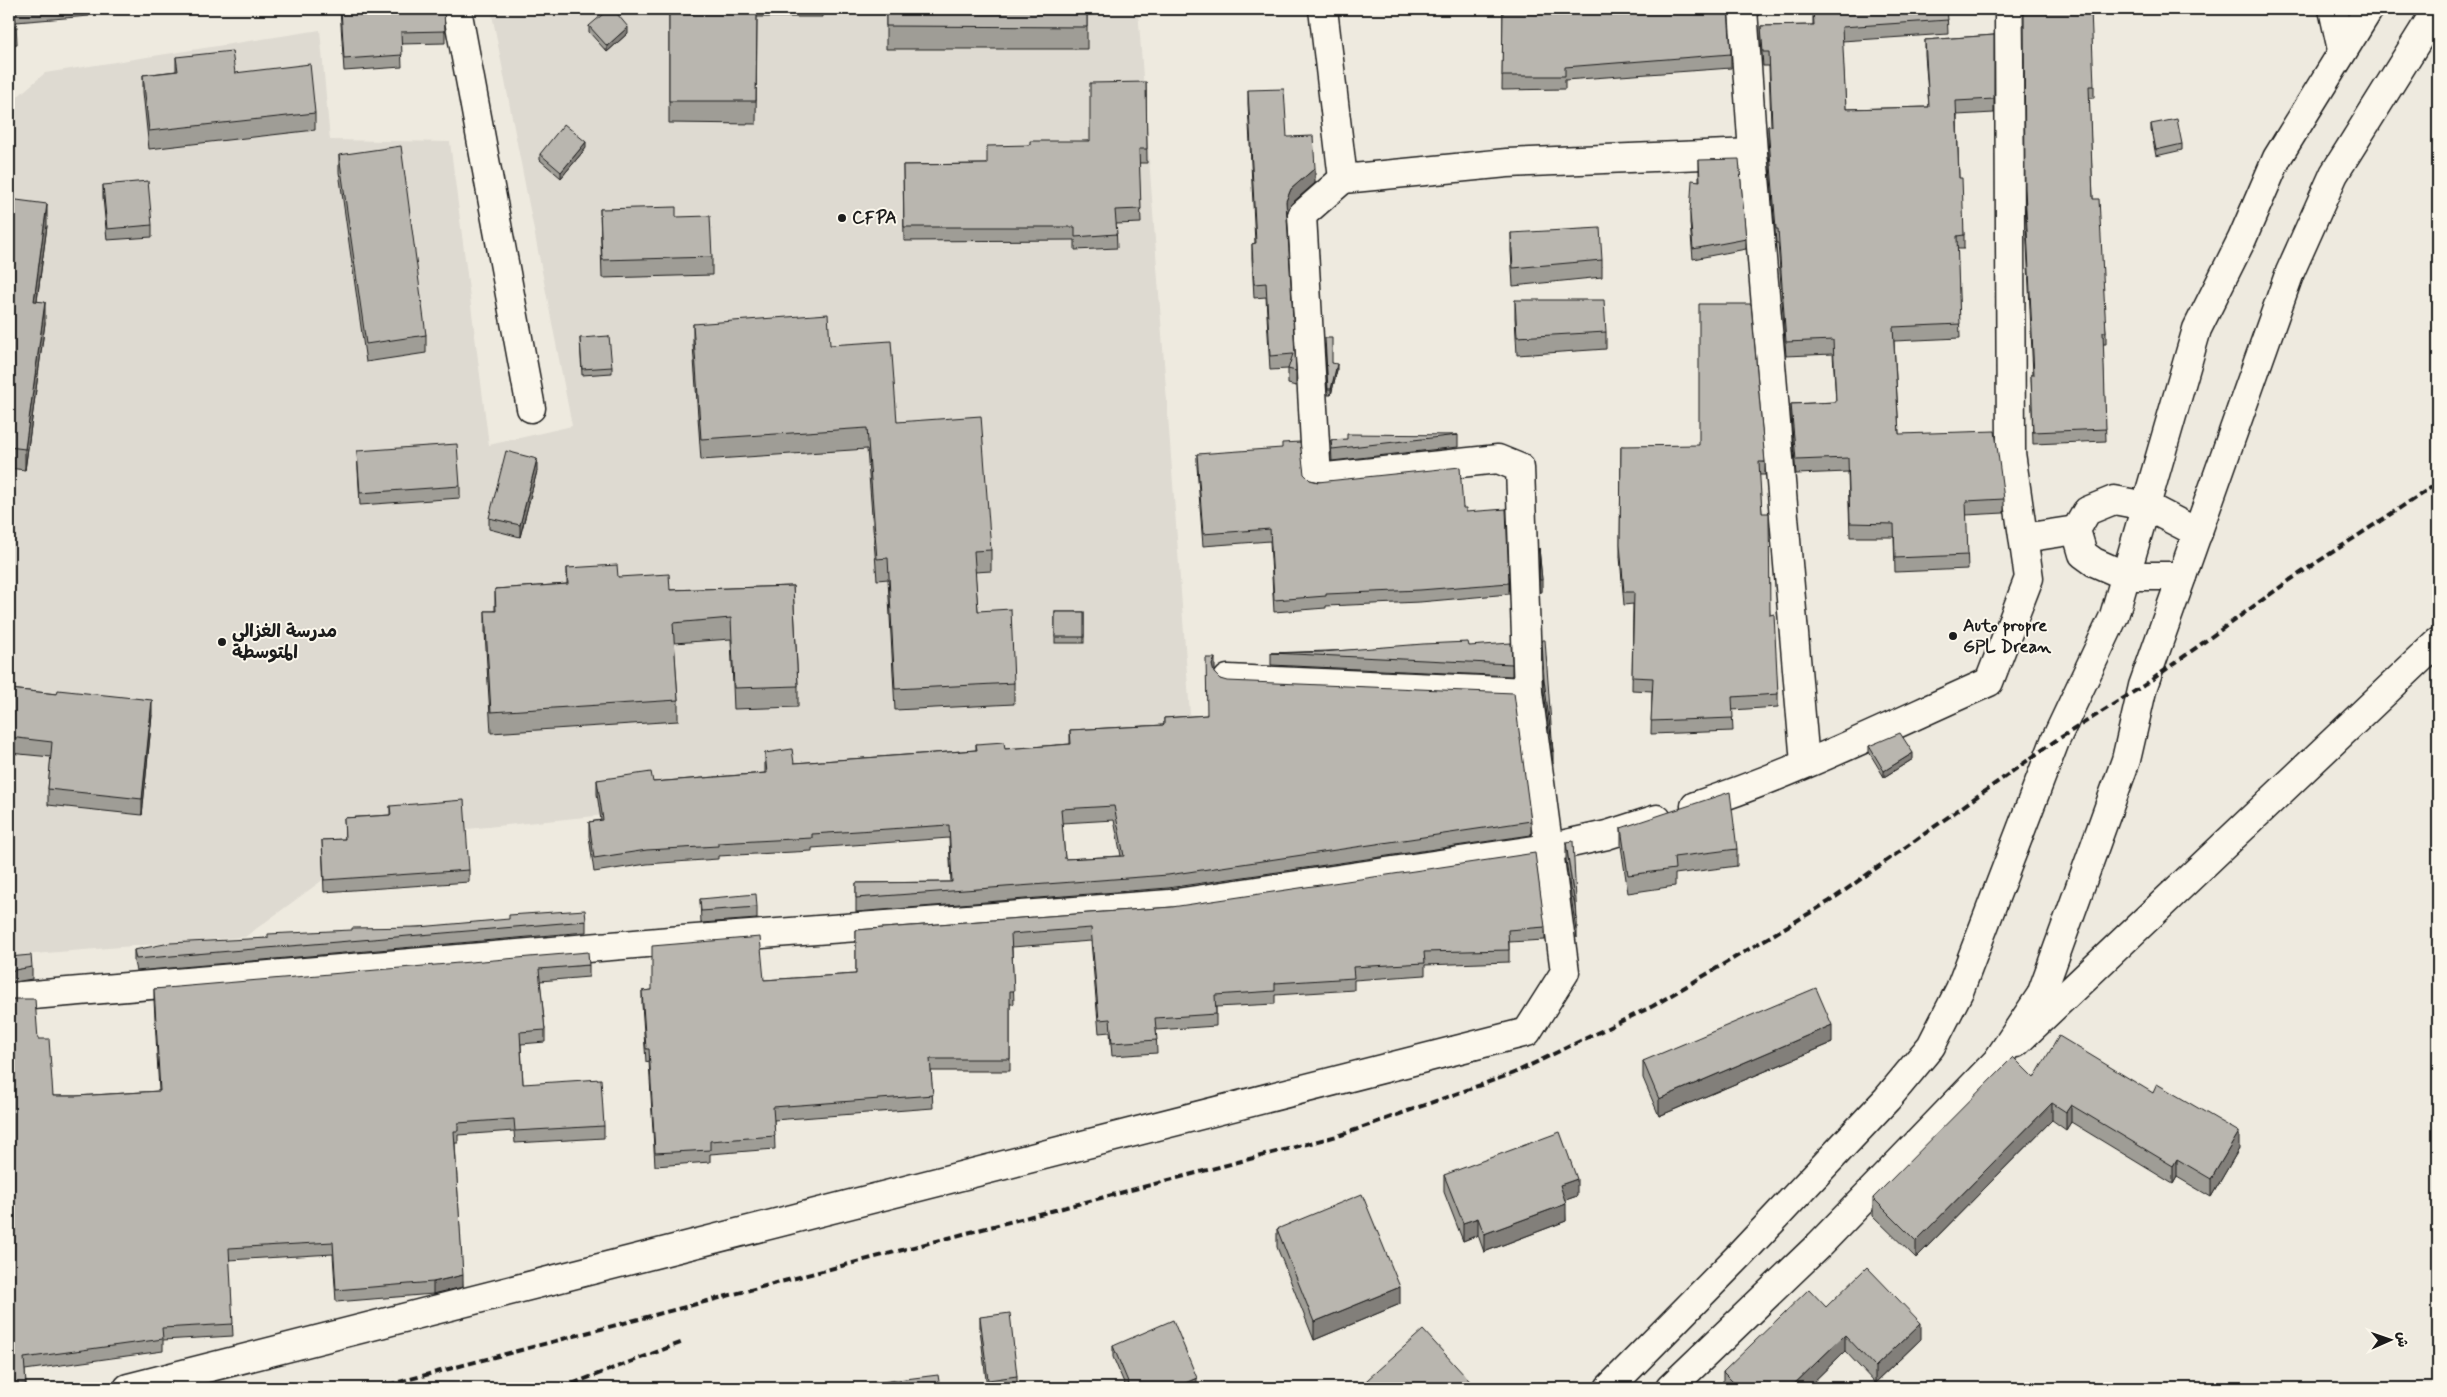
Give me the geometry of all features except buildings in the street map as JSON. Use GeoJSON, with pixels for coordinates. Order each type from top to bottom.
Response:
{"type":"FeatureCollection","features":[{"type":"Feature","properties":{"kind":"street"},"geometry":{"type":"LineString","coordinates":[[456,9],[531,408]]}},
{"type":"Feature","properties":{"kind":"street"},"geometry":{"type":"LineString","coordinates":[[1323,9],[1343,179]]}},
{"type":"Feature","properties":{"kind":"street"},"geometry":{"type":"LineString","coordinates":[[1743,9],[1753,153],[1805,763]]}},
{"type":"Feature","properties":{"kind":"street"},"geometry":{"type":"LineString","coordinates":[[9,997],[682,940],[1170,904],[1548,848],[1608,835],[1729,795],[1988,682],[2030,578],[2011,453],[2009,9]]}},
{"type":"Feature","properties":{"kind":"street"},"geometry":{"type":"LineString","coordinates":[[2333,9],[2342,50]]}},
{"type":"Feature","properties":{"kind":"street"},"geometry":{"type":"LineString","coordinates":[[1610,1388],[1740,1255],[1887,1099],[1931,1046],[1960,989],[2055,741],[2114,616],[2197,329],[2242,238],[2277,158],[2369,9]]}},
{"type":"Feature","properties":{"kind":"street"},"geometry":{"type":"LineString","coordinates":[[1997,1062],[2041,995],[2126,760],[2143,686],[2290,272],[2330,183],[2437,9]]}},
{"type":"Feature","properties":{"kind":"street"},"geometry":{"type":"LineString","coordinates":[[128,1388],[1527,1032],[1566,972],[1528,692],[1520,468],[1498,459],[1317,478],[1302,215],[1343,179],[1507,163],[1753,153]]}},
{"type":"Feature","properties":{"kind":"street"},"geometry":{"type":"LineString","coordinates":[[2182,576],[2126,576],[2094,562],[2083,554],[2076,530],[2087,511],[2114,500],[2146,506],[2198,533]]}},
{"type":"Feature","properties":{"kind":"street"},"geometry":{"type":"LineString","coordinates":[[2024,538],[2076,530]]}},
{"type":"Feature","properties":{"kind":"street"},"geometry":{"type":"LineString","coordinates":[[1670,1388],[1819,1245],[1997,1062],[2105,956],[2438,642]]}},
{"type":"Feature","properties":{"kind":"street"},"geometry":{"type":"LineString","coordinates":[[1228,679],[1528,692]]}},
{"type":"Feature","properties":{"kind":"shaded area"},"geometry":{"type":"Polygon","coordinates":[[[491,9],[1138,9],[1193,755],[380,838],[245,937],[9,956],[9,104],[45,73],[320,30],[330,140],[450,142],[489,445],[572,426],[491,9]]]}},
{"type":"Feature","properties":{"kind":"railway"},"geometry":{"type":"LineString","coordinates":[[376,1388],[1341,1135],[1514,1073],[1653,1006],[1830,901],[2055,741],[2143,686],[2290,580],[2438,483]]}},
{"type":"Feature","properties":{"kind":"railway"},"geometry":{"type":"LineString","coordinates":[[561,1388],[683,1342]]}},
{"type":"Feature","properties":{"kind":"place","name":"CFPA"},"geometry":{"type":"Point","coordinates":[842,218]}},
{"type":"Feature","properties":{"kind":"place","name":"Auto propre GPL Drean"},"geometry":{"type":"Point","coordinates":[1953,636]}},
{"type":"Feature","properties":{"kind":"place","name":"مدرسة الغزالي المتوسطة"},"geometry":{"type":"Point","coordinates":[222,642]}}]}
